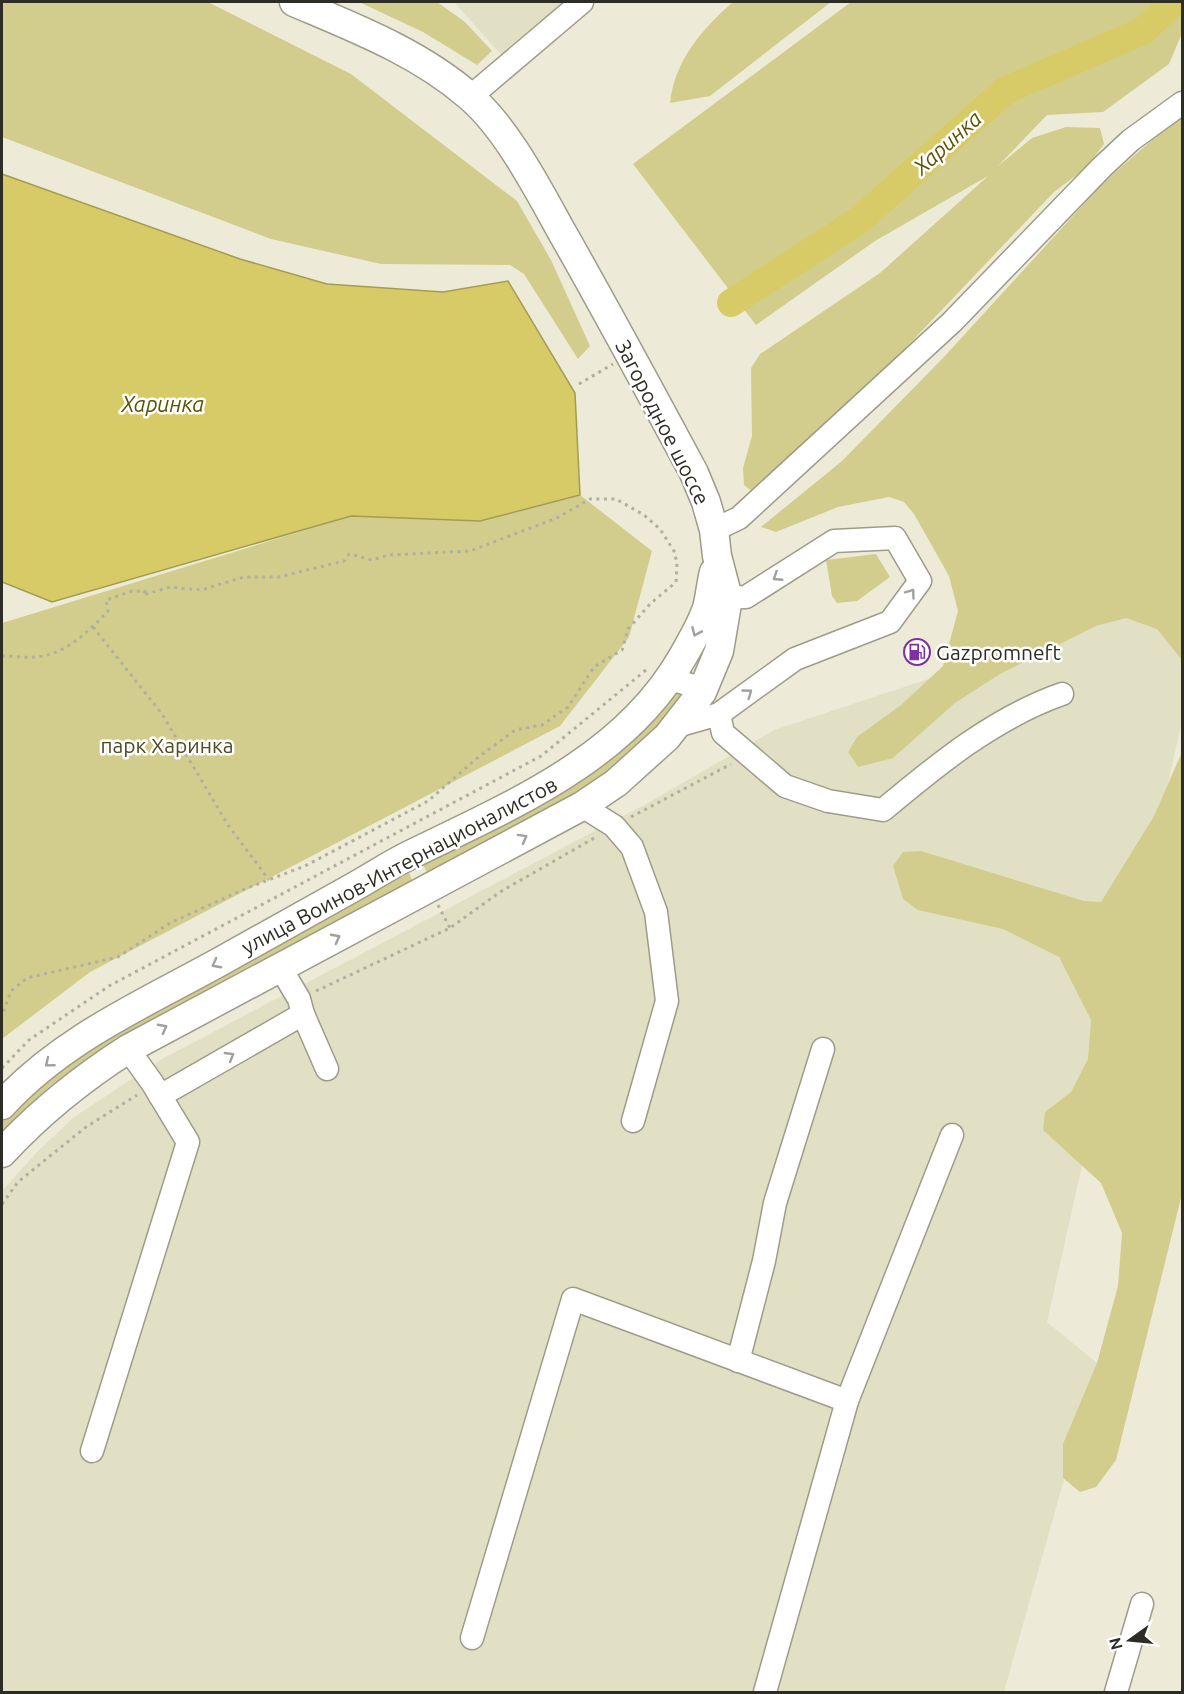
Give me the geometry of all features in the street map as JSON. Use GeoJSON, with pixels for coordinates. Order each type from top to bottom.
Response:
{"type":"FeatureCollection","features":[{"type":"Feature","properties":{"kind":"main road","name":"Загородное шоссе"},"geometry":{"type":"LineString","coordinates":[[294,2],[411,55],[470,97],[507,140],[575,254],[694,473],[706,502],[716,543],[719,651],[710,703],[677,726],[616,783],[582,806],[472,866]]}},
{"type":"Feature","properties":{"kind":"main road","name":"улица Воинов-Интернационалистов"},"geometry":{"type":"LineString","coordinates":[[2,1105],[49,1062],[75,1042],[115,1017],[223,960],[410,855],[471,827],[569,772],[604,748],[648,705],[658,674],[693,639],[707,608],[718,598]]}},
{"type":"Feature","properties":{"kind":"main road","name":"улица Воинов-Интернационалистов"},"geometry":{"type":"LineString","coordinates":[[2,1153],[60,1096],[128,1049],[472,866]]}},
{"type":"Feature","properties":{"kind":"street"},"geometry":{"type":"LineString","coordinates":[[470,97],[582,2]]}},
{"type":"Feature","properties":{"kind":"street"},"geometry":{"type":"LineString","coordinates":[[716,543],[739,518],[952,322],[1102,167],[1131,140],[1182,103]]}},
{"type":"Feature","properties":{"kind":"street"},"geometry":{"type":"LineString","coordinates":[[710,703],[795,659],[890,622],[920,581],[896,538],[834,540],[746,597],[718,598]]}},
{"type":"Feature","properties":{"kind":"street"},"geometry":{"type":"LineString","coordinates":[[658,674],[694,686],[710,703],[723,733],[785,786],[828,801],[883,810],[937,765],[976,738],[1044,700],[1062,694]]}},
{"type":"Feature","properties":{"kind":"street"},"geometry":{"type":"LineString","coordinates":[[582,806],[614,826],[632,847],[656,912],[667,1001],[633,1121]]}},
{"type":"Feature","properties":{"kind":"street"},"geometry":{"type":"LineString","coordinates":[[280,967],[299,999],[327,1070]]}},
{"type":"Feature","properties":{"kind":"street"},"geometry":{"type":"LineString","coordinates":[[160,1095],[303,1014]]}},
{"type":"Feature","properties":{"kind":"street"},"geometry":{"type":"LineString","coordinates":[[92,1451],[188,1142],[160,1095],[128,1049]]}},
{"type":"Feature","properties":{"kind":"street"},"geometry":{"type":"LineString","coordinates":[[738,1361],[764,1261],[775,1203],[822,1049]]}},
{"type":"Feature","properties":{"kind":"street"},"geometry":{"type":"LineString","coordinates":[[765,1692],[848,1401],[952,1135]]}},
{"type":"Feature","properties":{"kind":"street"},"geometry":{"type":"LineString","coordinates":[[472,1638],[573,1299],[848,1401]]}},
{"type":"Feature","properties":{"kind":"street"},"geometry":{"type":"LineString","coordinates":[[1116,1692],[1142,1604]]}},
{"type":"Feature","properties":{"kind":"path"},"geometry":{"type":"LineString","coordinates":[[579,384],[614,364]]}},
{"type":"Feature","properties":{"kind":"path"},"geometry":{"type":"LineString","coordinates":[[2,656],[36,657],[60,650],[87,634],[108,611],[106,600],[132,591],[145,591],[143,595],[170,587],[201,590],[244,577],[279,577],[344,561],[349,555],[372,560],[388,555],[470,551],[557,518],[590,499],[616,499],[644,515],[660,529],[674,551],[677,563],[676,582],[650,604],[628,628],[622,650],[594,667],[568,707],[542,725],[515,730],[476,759],[428,801],[305,866],[170,923],[118,957],[27,978],[11,991],[2,1015]]}},
{"type":"Feature","properties":{"kind":"path"},"geometry":{"type":"LineString","coordinates":[[93,627],[162,714],[228,825],[268,880]]}},
{"type":"Feature","properties":{"kind":"path"},"geometry":{"type":"LineString","coordinates":[[2,1068],[29,1040],[109,986],[541,756],[658,674]]}},
{"type":"Feature","properties":{"kind":"path"},"geometry":{"type":"LineString","coordinates":[[614,826],[748,755]]}},
{"type":"Feature","properties":{"kind":"shaded area"},"geometry":{"type":"Polygon","coordinates":[[[454,2],[569,2],[503,57],[454,2]]]}},
{"type":"Feature","properties":{"kind":"shaded area"},"geometry":{"type":"Polygon","coordinates":[[[1182,595],[1182,721],[1047,1322],[1097,1363],[1004,1692],[2,1692],[2,1191],[38,1151],[74,1117],[162,1059],[646,804],[774,730],[1182,595]]]}},
{"type":"Feature","properties":{"kind":"green space"},"geometry":{"type":"Polygon","coordinates":[[[2,2],[208,2],[351,74],[517,201],[551,260],[590,346],[578,359],[524,274],[510,265],[381,264],[271,239],[2,137],[2,2]]]}},
{"type":"Feature","properties":{"kind":"green space"},"geometry":{"type":"Polygon","coordinates":[[[359,2],[437,2],[465,22],[492,51],[477,65],[423,32],[359,2]]]}},
{"type":"Feature","properties":{"kind":"green space"},"geometry":{"type":"Polygon","coordinates":[[[733,2],[831,2],[710,96],[670,103],[677,73],[691,47],[733,2]]]}},
{"type":"Feature","properties":{"kind":"green space"},"geometry":{"type":"Polygon","coordinates":[[[851,2],[1182,2],[1182,33],[1169,64],[1103,112],[1047,115],[998,166],[1032,138],[1066,127],[1100,128],[1104,144],[1086,168],[1054,192],[762,499],[744,485],[743,468],[752,436],[751,368],[760,354],[880,273],[988,176],[875,241],[756,325],[633,164],[851,2]]]}},
{"type":"Feature","properties":{"kind":"green space"},"geometry":{"type":"Polygon","coordinates":[[[1182,114],[1182,660],[1157,629],[1126,618],[1096,626],[1000,674],[955,703],[893,758],[858,767],[848,752],[857,737],[901,705],[943,666],[958,611],[949,576],[914,514],[904,502],[889,497],[838,507],[776,532],[761,527],[842,461],[943,358],[1104,182],[1182,114]]]}},
{"type":"Feature","properties":{"kind":"green space","name":"парк Харинка"},"geometry":{"type":"Polygon","coordinates":[[[580,495],[652,551],[629,637],[560,726],[90,972],[2,1039],[2,623],[351,516],[480,521],[580,495]]]}},
{"type":"Feature","properties":{"kind":"green space"},"geometry":{"type":"Polygon","coordinates":[[[876,554],[890,577],[857,601],[837,603],[832,596],[826,560],[876,554]]]}},
{"type":"Feature","properties":{"kind":"green space"},"geometry":{"type":"Polygon","coordinates":[[[677,692],[685,692],[659,728],[628,758],[585,788],[428,874],[423,865],[553,797],[659,712],[677,692]]]}},
{"type":"Feature","properties":{"kind":"green space"},"geometry":{"type":"Polygon","coordinates":[[[1182,752],[1182,1194],[1116,1460],[1096,1487],[1080,1492],[1063,1478],[1063,1444],[1097,1363],[1118,1286],[1122,1233],[1101,1183],[1043,1130],[1045,1112],[1071,1092],[1088,1059],[1091,1020],[1061,958],[1003,929],[918,910],[903,899],[893,866],[903,852],[921,851],[1084,901],[1101,902],[1154,816],[1182,752]]]}},
{"type":"Feature","properties":{"kind":"green space"},"geometry":{"type":"Polygon","coordinates":[[[409,873],[413,882],[79,1065],[49,1087],[2,1134],[2,1122],[21,1100],[101,1039],[409,873]]]}},
{"type":"Feature","properties":{"kind":"water","name":"Харинка"},"geometry":{"type":"Polygon","coordinates":[[[2,174],[240,259],[327,284],[443,292],[508,281],[575,393],[580,495],[480,521],[351,516],[52,602],[2,582],[2,174]]]}},
{"type":"Feature","properties":{"kind":"waterway","name":"Харинка"},"geometry":{"type":"LineString","coordinates":[[731,303],[858,221],[1006,90],[1143,31],[1174,2]]}},
{"type":"Feature","properties":{"kind":"place","name":"Gazpromneft"},"geometry":{"type":"Point","coordinates":[917,652]}}]}
